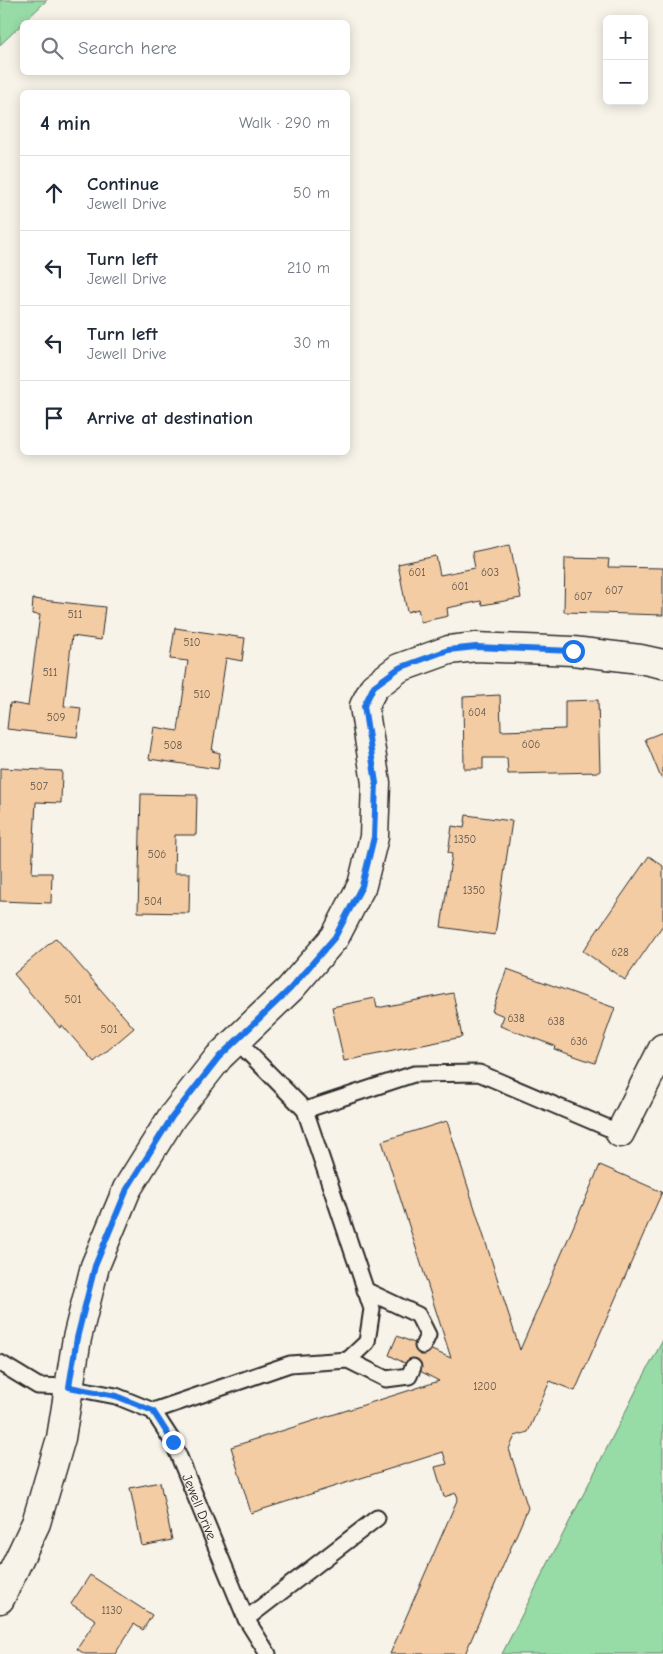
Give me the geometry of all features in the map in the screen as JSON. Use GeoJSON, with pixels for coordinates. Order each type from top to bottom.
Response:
{"type":"FeatureCollection","features":[{"type":"Feature","properties":{"kind":"street"},"geometry":{"type":"LineString","coordinates":[[1,1594],[36,1523],[61,1438],[77,1338],[95,1266],[127,1189],[172,1117],[219,1057],[290,989],[335,937],[362,886],[374,837],[376,783],[364,706],[374,686],[399,668],[448,650],[476,647],[573,651],[640,659],[663,664]]}},
{"type":"Feature","properties":{"kind":"street"},"geometry":{"type":"LineString","coordinates":[[620,1133],[663,1048]]}},
{"type":"Feature","properties":{"kind":"lane"},"geometry":{"type":"LineString","coordinates":[[236,1040],[305,1110],[372,1309],[367,1342],[348,1360]]}},
{"type":"Feature","properties":{"kind":"lane"},"geometry":{"type":"LineString","coordinates":[[305,1110],[414,1074],[479,1073],[620,1133]]}},
{"type":"Feature","properties":{"kind":"lane"},"geometry":{"type":"LineString","coordinates":[[365,1290],[418,1314],[428,1335],[423,1346]]}},
{"type":"Feature","properties":{"kind":"lane"},"geometry":{"type":"LineString","coordinates":[[0,1363],[38,1386],[69,1387],[116,1396],[153,1411],[290,1364],[348,1360],[386,1379],[408,1376],[413,1367]]}},
{"type":"Feature","properties":{"kind":"lane","name":"Jewell Drive"},"geometry":{"type":"LineString","coordinates":[[153,1411],[173,1442],[246,1619],[268,1654]]}},
{"type":"Feature","properties":{"kind":"lane"},"geometry":{"type":"LineString","coordinates":[[246,1619],[377,1518]]}},
{"type":"Feature","properties":{"kind":"green space"},"geometry":{"type":"Polygon","coordinates":[[[0,0],[47,0],[26,20],[20,20],[20,26],[0,45],[0,0]]]}},
{"type":"Feature","properties":{"kind":"green space"},"geometry":{"type":"Polygon","coordinates":[[[663,1340],[663,1654],[502,1654],[641,1381],[663,1340]]]}},
{"type":"Feature","properties":{"kind":"building"},"geometry":{"type":"Polygon","coordinates":[[[510,544],[521,598],[482,605],[481,601],[447,608],[448,616],[421,622],[418,609],[407,612],[398,564],[436,556],[440,575],[475,568],[472,552],[510,544]]]}},
{"type":"Feature","properties":{"kind":"building"},"geometry":{"type":"Polygon","coordinates":[[[565,558],[609,559],[608,567],[663,568],[663,615],[564,612],[565,558]]]}},
{"type":"Feature","properties":{"kind":"building"},"geometry":{"type":"Polygon","coordinates":[[[33,599],[105,607],[101,640],[72,636],[64,706],[81,708],[77,737],[7,729],[10,703],[28,706],[40,615],[32,614],[33,599]]]}},
{"type":"Feature","properties":{"kind":"building"},"geometry":{"type":"Polygon","coordinates":[[[175,628],[245,638],[242,661],[226,658],[212,751],[220,753],[218,769],[149,759],[154,727],[178,731],[188,661],[170,659],[175,628]]]}},
{"type":"Feature","properties":{"kind":"building"},"geometry":{"type":"Polygon","coordinates":[[[500,695],[501,731],[565,729],[565,701],[598,700],[600,772],[508,774],[507,758],[483,758],[483,769],[464,769],[463,697],[500,695]]]}},
{"type":"Feature","properties":{"kind":"building"},"geometry":{"type":"Polygon","coordinates":[[[663,732],[663,777],[661,778],[645,739],[663,732]]]}},
{"type":"Feature","properties":{"kind":"building"},"geometry":{"type":"Polygon","coordinates":[[[0,768],[62,771],[61,803],[36,802],[32,873],[52,873],[51,903],[0,901],[0,768]]]}},
{"type":"Feature","properties":{"kind":"building"},"geometry":{"type":"Polygon","coordinates":[[[141,794],[197,795],[196,835],[175,835],[174,873],[190,873],[189,913],[138,912],[141,794]]]}},
{"type":"Feature","properties":{"kind":"building"},"geometry":{"type":"Polygon","coordinates":[[[466,815],[512,821],[495,935],[441,927],[452,854],[448,853],[452,826],[464,828],[466,815]]]}},
{"type":"Feature","properties":{"kind":"building"},"geometry":{"type":"Polygon","coordinates":[[[649,856],[663,866],[663,925],[625,980],[583,951],[649,856]]]}},
{"type":"Feature","properties":{"kind":"building"},"geometry":{"type":"Polygon","coordinates":[[[56,938],[134,1028],[94,1062],[62,1025],[60,1028],[14,974],[56,938]]]}},
{"type":"Feature","properties":{"kind":"building"},"geometry":{"type":"Polygon","coordinates":[[[507,969],[615,1008],[595,1063],[554,1049],[555,1046],[500,1026],[504,1016],[492,1011],[507,969]]]}},
{"type":"Feature","properties":{"kind":"building"},"geometry":{"type":"Polygon","coordinates":[[[453,993],[462,1037],[344,1061],[332,1007],[375,998],[377,1008],[453,993]]]}},
{"type":"Feature","properties":{"kind":"building"},"geometry":{"type":"Polygon","coordinates":[[[447,1121],[520,1350],[600,1165],[662,1192],[575,1391],[550,1381],[528,1432],[515,1436],[509,1449],[528,1508],[465,1654],[390,1654],[458,1498],[456,1493],[444,1497],[435,1467],[447,1464],[443,1452],[251,1513],[231,1447],[439,1381],[389,1355],[397,1336],[451,1358],[382,1141],[447,1121]]]}},
{"type":"Feature","properties":{"kind":"building"},"geometry":{"type":"Polygon","coordinates":[[[160,1482],[172,1540],[142,1546],[130,1488],[160,1482]]]}},
{"type":"Feature","properties":{"kind":"building"},"geometry":{"type":"Polygon","coordinates":[[[90,1575],[152,1615],[143,1630],[134,1624],[115,1654],[85,1654],[77,1649],[96,1620],[71,1604],[90,1575]]]}},
{"type":"Feature","properties":{"kind":"route"},"geometry":{"type":"LineString","coordinates":[[173,1442],[153,1411],[116,1396],[69,1387],[77,1338],[95,1266],[127,1189],[172,1117],[219,1057],[290,989],[335,937],[362,886],[374,837],[376,783],[364,706],[374,686],[399,668],[448,650],[476,647],[573,651]]}}]}
